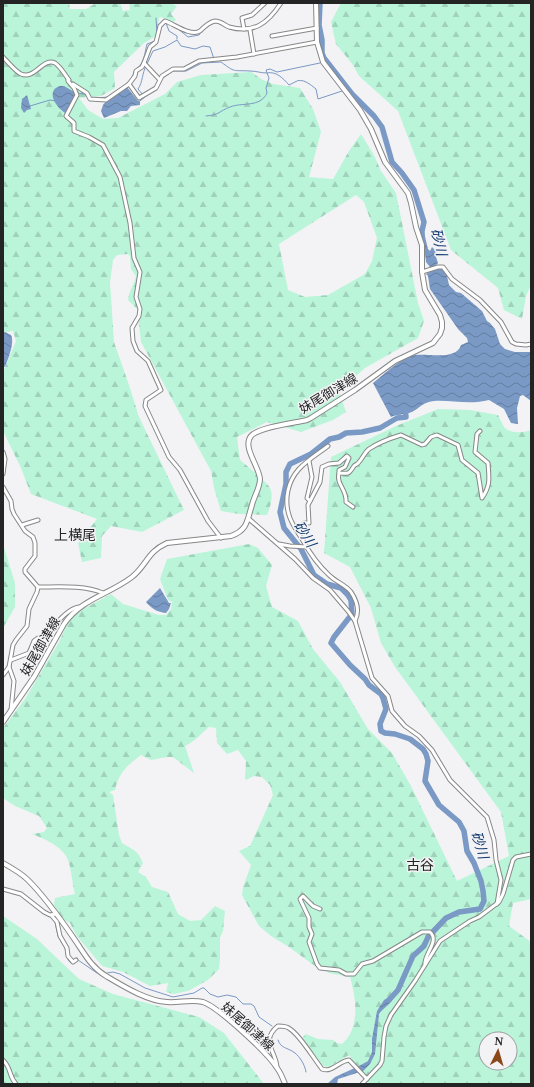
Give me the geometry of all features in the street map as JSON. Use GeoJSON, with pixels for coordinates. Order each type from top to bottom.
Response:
{"type":"FeatureCollection","features":[{"type":"Feature","properties":{"kind":"main road","name":"妹尾御津線"},"geometry":{"type":"LineString","coordinates":[[3,722],[34,677],[69,616],[80,607],[132,577],[154,551],[167,543],[221,538],[240,532],[244,528],[249,519],[260,481],[257,468],[248,447],[248,442],[253,434],[265,429],[311,418],[355,390],[395,361],[437,340],[440,334],[442,322],[440,315],[425,290],[422,272],[422,245],[408,194],[385,162],[371,129],[360,110],[323,62],[317,42],[316,3]]}},
{"type":"Feature","properties":{"kind":"main road","name":"妹尾御津線"},"geometry":{"type":"LineString","coordinates":[[3,863],[16,870],[28,880],[75,940],[91,964],[104,975],[155,1000],[172,1002],[194,1000],[211,1006],[259,1048],[277,1067],[285,1084]]}},
{"type":"Feature","properties":{"kind":"street"},"geometry":{"type":"LineString","coordinates":[[244,29],[242,18],[254,13],[265,3]]}},
{"type":"Feature","properties":{"kind":"street"},"geometry":{"type":"LineString","coordinates":[[3,57],[20,73],[27,75],[32,74],[46,63],[55,63],[74,85],[87,93],[90,99],[106,100],[129,84],[135,76],[136,71],[142,67],[150,47],[158,39],[160,26],[165,21],[187,32],[197,33],[214,21],[218,21],[232,28],[250,30],[258,27],[271,17],[281,3]]}},
{"type":"Feature","properties":{"kind":"street"},"geometry":{"type":"LineString","coordinates":[[272,36],[316,28]]}},
{"type":"Feature","properties":{"kind":"street"},"geometry":{"type":"LineString","coordinates":[[250,30],[254,54]]}},
{"type":"Feature","properties":{"kind":"street"},"geometry":{"type":"LineString","coordinates":[[129,84],[139,98],[157,87],[159,79],[171,70],[184,69],[199,61],[254,54],[317,42]]}},
{"type":"Feature","properties":{"kind":"street"},"geometry":{"type":"LineString","coordinates":[[144,63],[159,79]]}},
{"type":"Feature","properties":{"kind":"street"},"geometry":{"type":"LineString","coordinates":[[68,79],[77,94],[66,116],[74,123],[75,132],[103,145],[120,177],[134,258],[140,272],[136,297],[140,309],[139,316],[132,328],[133,341],[136,351],[148,361],[160,390],[146,400],[145,406],[169,457],[180,470],[208,521],[221,538]]}},
{"type":"Feature","properties":{"kind":"street"},"geometry":{"type":"LineString","coordinates":[[422,272],[429,269],[443,267],[457,283],[480,300],[501,322],[512,342],[531,344]]}},
{"type":"Feature","properties":{"kind":"street"},"geometry":{"type":"LineString","coordinates":[[339,473],[352,471],[354,466],[359,463],[365,452],[399,436],[405,436],[422,445],[425,444],[431,437],[437,435],[458,445],[462,460],[478,473],[482,498],[490,481],[488,463],[475,452],[477,434],[480,431]]}},
{"type":"Feature","properties":{"kind":"street"},"geometry":{"type":"LineString","coordinates":[[328,446],[300,468],[294,476],[288,492],[287,505],[289,515],[305,547],[331,577],[347,588],[356,601],[358,616],[355,621]]}},
{"type":"Feature","properties":{"kind":"street"},"geometry":{"type":"LineString","coordinates":[[3,452],[5,459],[3,474]]}},
{"type":"Feature","properties":{"kind":"street"},"geometry":{"type":"LineString","coordinates":[[299,534],[301,533],[304,523],[309,523],[310,520],[308,511],[310,501],[320,482],[322,467],[329,464],[339,463],[346,457],[349,457],[345,467],[339,470],[338,478],[342,489],[347,495],[346,502],[353,507]]}},
{"type":"Feature","properties":{"kind":"street"},"geometry":{"type":"LineString","coordinates":[[309,461],[312,477],[307,498],[310,501]]}},
{"type":"Feature","properties":{"kind":"street"},"geometry":{"type":"LineString","coordinates":[[3,487],[11,501],[14,514],[25,531],[33,537],[35,543],[35,556],[25,569],[25,572],[38,587],[72,587],[97,591],[103,594]]}},
{"type":"Feature","properties":{"kind":"street"},"geometry":{"type":"LineString","coordinates":[[249,519],[295,559],[313,578],[336,596],[350,613],[355,621],[372,678],[388,696],[392,711],[405,726],[419,736],[432,750],[450,780],[487,817],[494,840],[496,860],[501,880],[496,904]]}},
{"type":"Feature","properties":{"kind":"street"},"geometry":{"type":"LineString","coordinates":[[22,525],[38,520]]}},
{"type":"Feature","properties":{"kind":"street"},"geometry":{"type":"LineString","coordinates":[[278,544],[305,547]]}},
{"type":"Feature","properties":{"kind":"street"},"geometry":{"type":"LineString","coordinates":[[3,675],[11,660],[13,645],[27,626],[29,608],[38,587]]}},
{"type":"Feature","properties":{"kind":"street"},"geometry":{"type":"LineString","coordinates":[[11,660],[29,652],[34,641],[38,638],[45,640],[49,637],[55,624],[70,611],[76,607],[80,607]]}},
{"type":"Feature","properties":{"kind":"street"},"geometry":{"type":"LineString","coordinates":[[9,666],[14,681],[11,712]]}},
{"type":"Feature","properties":{"kind":"street"},"geometry":{"type":"LineString","coordinates":[[362,1084],[382,1061],[386,1026],[391,1015],[415,982],[440,940],[479,917],[496,904],[503,894],[513,860],[516,857],[531,854]]}},
{"type":"Feature","properties":{"kind":"street"},"geometry":{"type":"LineString","coordinates":[[3,889],[21,894],[44,912],[54,915],[69,959],[73,962],[76,960]]}},
{"type":"Feature","properties":{"kind":"street"},"geometry":{"type":"LineString","coordinates":[[320,908],[313,906],[303,896],[300,899],[309,918],[309,926],[312,934],[309,942],[317,964],[320,968],[339,970],[346,974],[354,974],[362,964],[373,961],[422,932],[432,933],[433,937],[431,946],[424,961],[425,964]]}},
{"type":"Feature","properties":{"kind":"street"},"geometry":{"type":"LineString","coordinates":[[277,1067],[269,1042],[273,1032],[278,1026],[281,1026],[290,1028],[296,1034],[324,1071],[331,1070],[349,1060],[367,1079]]}},
{"type":"Feature","properties":{"kind":"street"},"geometry":{"type":"LineString","coordinates":[[3,1060],[9,1065],[11,1077],[16,1084]]}},
{"type":"Feature","properties":{"kind":"green space"},"geometry":{"type":"Polygon","coordinates":[[[3,3],[69,3],[70,9],[86,9],[96,3],[120,3],[123,11],[130,10],[129,3],[171,3],[177,6],[171,14],[176,20],[172,23],[161,17],[159,18],[156,36],[144,43],[114,72],[115,88],[101,96],[79,98],[88,110],[103,119],[118,118],[165,94],[177,82],[201,75],[251,72],[263,80],[273,84],[300,88],[313,109],[321,132],[309,177],[333,179],[349,151],[361,134],[374,155],[381,171],[396,193],[418,303],[424,321],[418,338],[365,368],[339,391],[346,412],[333,420],[301,432],[267,422],[237,437],[240,460],[268,485],[272,495],[271,502],[267,515],[239,514],[221,511],[214,488],[211,471],[141,342],[137,309],[128,300],[136,276],[131,269],[130,256],[128,254],[117,255],[113,260],[110,282],[114,342],[139,417],[184,510],[142,532],[111,526],[102,536],[101,558],[82,562],[78,543],[97,519],[31,494],[21,468],[3,431],[3,372],[16,341],[13,331],[3,333],[3,3]],[[356,195],[279,244],[288,290],[305,297],[328,295],[365,274],[372,261],[377,238],[364,202],[356,195]]]}},
{"type":"Feature","properties":{"kind":"green space"},"geometry":{"type":"Polygon","coordinates":[[[341,3],[531,3],[531,285],[526,296],[522,319],[504,310],[498,288],[451,250],[398,111],[359,76],[353,65],[336,44],[331,22],[341,3]]]}},
{"type":"Feature","properties":{"kind":"green space"},"geometry":{"type":"Polygon","coordinates":[[[438,409],[470,410],[498,415],[504,427],[510,431],[524,432],[531,430],[531,899],[513,903],[509,926],[531,942],[531,1084],[367,1084],[368,1083],[349,1055],[329,1067],[323,1066],[302,1038],[306,1034],[318,1039],[333,1040],[342,1044],[348,1038],[353,1027],[355,1013],[355,998],[350,977],[329,973],[312,964],[271,936],[259,926],[242,895],[243,887],[251,865],[239,851],[250,846],[273,795],[270,785],[262,777],[254,776],[246,780],[246,761],[238,750],[227,754],[217,743],[216,728],[209,727],[185,746],[194,773],[173,757],[151,760],[141,755],[121,774],[115,790],[109,792],[113,795],[119,835],[122,843],[134,850],[139,855],[143,863],[138,872],[146,877],[152,887],[168,892],[178,914],[190,921],[201,920],[215,906],[225,911],[223,931],[220,938],[219,969],[208,980],[188,991],[174,994],[166,992],[168,983],[150,986],[123,972],[102,966],[76,935],[70,923],[64,920],[54,905],[55,898],[75,894],[67,857],[54,844],[32,834],[44,832],[47,828],[39,816],[15,806],[3,798],[3,728],[25,699],[59,642],[69,620],[85,608],[111,594],[123,604],[159,615],[166,615],[171,609],[172,602],[168,600],[160,579],[167,559],[249,544],[258,548],[272,565],[266,586],[272,607],[298,621],[313,649],[340,682],[368,729],[392,753],[411,786],[457,881],[509,856],[501,812],[395,667],[381,643],[371,608],[350,567],[324,553],[331,457],[396,426],[438,409]]]}},
{"type":"Feature","properties":{"kind":"green space"},"geometry":{"type":"Polygon","coordinates":[[[3,544],[15,583],[15,607],[3,628],[3,544]]]}},
{"type":"Feature","properties":{"kind":"green space"},"geometry":{"type":"Polygon","coordinates":[[[3,916],[37,939],[79,979],[113,994],[199,1017],[224,1033],[264,1084],[3,1084],[3,916]]]}},
{"type":"Feature","properties":{"kind":"water"},"geometry":{"type":"Polygon","coordinates":[[[60,86],[64,86],[76,93],[65,113],[58,107],[53,95],[53,91],[60,86]]]}},
{"type":"Feature","properties":{"kind":"water"},"geometry":{"type":"Polygon","coordinates":[[[127,87],[138,101],[139,100],[140,105],[131,106],[127,111],[121,111],[104,118],[101,111],[103,105],[107,100],[127,87]]]}},
{"type":"Feature","properties":{"kind":"water"},"geometry":{"type":"Polygon","coordinates":[[[27,95],[31,109],[24,113],[21,108],[22,99],[27,95]]]}},
{"type":"Feature","properties":{"kind":"water"},"geometry":{"type":"Polygon","coordinates":[[[422,224],[428,249],[430,251],[432,247],[436,251],[438,263],[434,267],[435,269],[442,269],[446,271],[449,285],[482,311],[487,321],[495,329],[500,344],[505,349],[515,352],[531,352],[531,401],[523,395],[520,396],[517,408],[518,424],[511,423],[504,409],[489,400],[475,402],[434,401],[423,404],[407,414],[391,417],[373,383],[404,359],[415,355],[448,355],[454,353],[461,345],[468,342],[467,338],[458,329],[430,289],[428,276],[426,274],[431,271],[426,262],[420,230],[422,224]]]}},
{"type":"Feature","properties":{"kind":"water"},"geometry":{"type":"Polygon","coordinates":[[[5,332],[11,335],[12,342],[11,351],[5,367],[3,366],[3,333],[5,332]]]}},
{"type":"Feature","properties":{"kind":"water"},"geometry":{"type":"Polygon","coordinates":[[[160,588],[169,603],[171,603],[166,613],[155,610],[146,602],[160,588]]]}},
{"type":"Feature","properties":{"kind":"water"},"geometry":{"type":"Polygon","coordinates":[[[392,995],[394,996],[391,1002],[379,1014],[375,1054],[370,1064],[363,1071],[338,1079],[337,1084],[327,1084],[335,1077],[368,1061],[372,1052],[372,1039],[377,1011],[384,1000],[392,995]]]}},
{"type":"Feature","properties":{"kind":"waterway","name":"砂川"},"geometry":{"type":"LineString","coordinates":[[320,3],[319,25],[322,40],[322,53],[324,58],[352,94],[374,116],[382,127],[392,162],[414,190],[424,222],[422,234]]}},
{"type":"Feature","properties":{"kind":"waterway"},"geometry":{"type":"LineString","coordinates":[[156,18],[157,34]]}},
{"type":"Feature","properties":{"kind":"waterway"},"geometry":{"type":"LineString","coordinates":[[166,23],[169,31],[177,36],[177,39]]}},
{"type":"Feature","properties":{"kind":"waterway"},"geometry":{"type":"LineString","coordinates":[[177,28],[188,37],[199,35],[202,31]]}},
{"type":"Feature","properties":{"kind":"waterway"},"geometry":{"type":"LineString","coordinates":[[147,64],[153,51],[165,47],[177,40],[181,46],[195,49],[203,46],[210,47],[214,59]]}},
{"type":"Feature","properties":{"kind":"waterway"},"geometry":{"type":"LineString","coordinates":[[133,76],[133,73],[142,62],[147,44],[155,41]]}},
{"type":"Feature","properties":{"kind":"waterway"},"geometry":{"type":"LineString","coordinates":[[163,78],[173,71],[186,71],[202,63],[221,62],[234,70],[267,73],[266,70],[270,69],[277,72],[320,63]]}},
{"type":"Feature","properties":{"kind":"waterway"},"geometry":{"type":"LineString","coordinates":[[143,95],[138,89],[146,66]]}},
{"type":"Feature","properties":{"kind":"waterway"},"geometry":{"type":"LineString","coordinates":[[206,116],[217,114],[226,108],[260,101],[267,93],[266,88],[269,78],[267,73],[276,74],[289,85],[301,80],[306,82],[316,89],[318,99],[342,91]]}},
{"type":"Feature","properties":{"kind":"waterway"},"geometry":{"type":"LineString","coordinates":[[140,101],[151,92]]}},
{"type":"Feature","properties":{"kind":"waterway"},"geometry":{"type":"LineString","coordinates":[[77,93],[87,96]]}},
{"type":"Feature","properties":{"kind":"waterway"},"geometry":{"type":"LineString","coordinates":[[98,98],[108,97]]}},
{"type":"Feature","properties":{"kind":"waterway"},"geometry":{"type":"LineString","coordinates":[[30,106],[50,100],[56,101]]}},
{"type":"Feature","properties":{"kind":"waterway","name":"砂川"},"geometry":{"type":"LineString","coordinates":[[389,1000],[398,990],[413,956],[424,946],[428,937],[446,918],[459,912],[480,909],[484,901],[481,881],[474,863],[467,851],[464,831],[459,822],[439,805],[425,781],[428,761],[423,749],[410,739],[381,731],[380,724],[386,709],[381,694],[369,685],[331,643],[352,614],[351,600],[341,588],[327,584],[314,575],[301,549],[284,528],[280,512],[286,484],[286,472],[290,464],[311,454],[330,439],[339,437],[346,433],[362,432],[380,428],[397,418],[406,417],[405,408]]}},
{"type":"Feature","properties":{"kind":"waterway"},"geometry":{"type":"LineString","coordinates":[[5,891],[14,894]]}},
{"type":"Feature","properties":{"kind":"waterway"},"geometry":{"type":"LineString","coordinates":[[27,900],[43,913]]}},
{"type":"Feature","properties":{"kind":"waterway"},"geometry":{"type":"LineString","coordinates":[[55,922],[58,936],[62,943]]}},
{"type":"Feature","properties":{"kind":"waterway"},"geometry":{"type":"LineString","coordinates":[[65,947],[67,957],[71,963],[73,964],[78,960],[97,973]]}},
{"type":"Feature","properties":{"kind":"waterway"},"geometry":{"type":"LineString","coordinates":[[107,973],[113,972],[120,974],[145,988],[173,997],[194,993],[202,988],[210,994],[218,997],[227,995],[236,997],[243,1004],[251,1004],[254,1006],[259,1017],[272,1026]]}},
{"type":"Feature","properties":{"kind":"waterway"},"geometry":{"type":"LineString","coordinates":[[278,1040],[279,1043],[299,1057],[306,1072]]}},
{"type":"Feature","properties":{"kind":"district","name":"上横尾"},"geometry":{"type":"Point","coordinates":[75,535]}},
{"type":"Feature","properties":{"kind":"district","name":"古谷"},"geometry":{"type":"Point","coordinates":[420,865]}}]}
